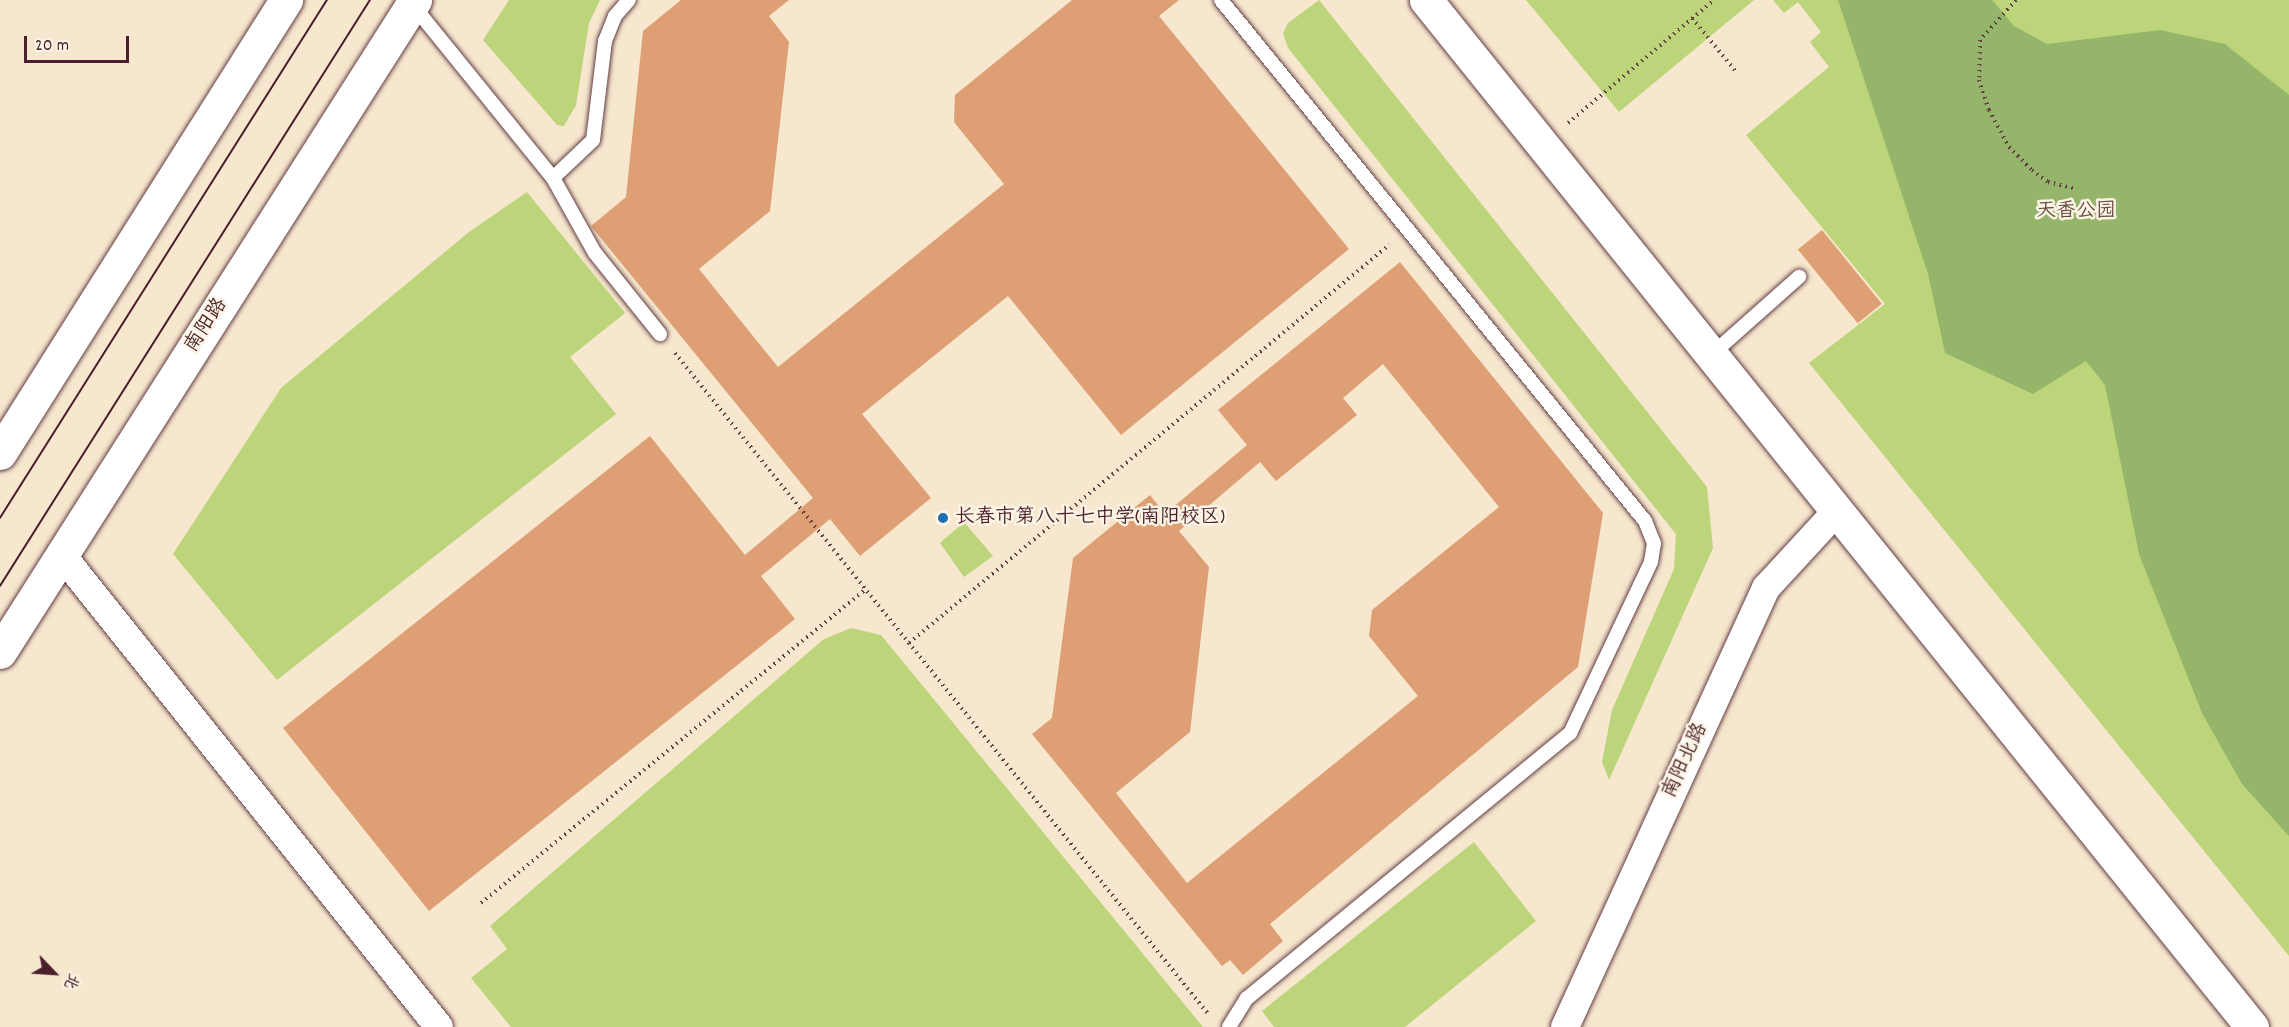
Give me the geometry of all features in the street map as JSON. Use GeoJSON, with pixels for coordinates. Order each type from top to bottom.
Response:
{"type":"FeatureCollection","features":[{"type":"Feature","properties":{"kind":"street"},"geometry":{"type":"LineString","coordinates":[[0,453],[286,0]]}},
{"type":"Feature","properties":{"kind":"street"},"geometry":{"type":"LineString","coordinates":[[1426,0],[1835,513],[2252,1027]]}},
{"type":"Feature","properties":{"kind":"street","name":"南阳路"},"geometry":{"type":"LineString","coordinates":[[0,652],[413,2]]}},
{"type":"Feature","properties":{"kind":"street","name":"南阳北路"},"geometry":{"type":"LineString","coordinates":[[1565,1027],[1766,588],[1835,513]]}},
{"type":"Feature","properties":{"kind":"street"},"geometry":{"type":"LineString","coordinates":[[61,554],[439,1027]]}},
{"type":"Feature","properties":{"kind":"lane"},"geometry":{"type":"LineString","coordinates":[[553,178],[593,140],[605,41],[615,16],[629,0]]}},
{"type":"Feature","properties":{"kind":"lane"},"geometry":{"type":"LineString","coordinates":[[1221,0],[1646,522],[1654,543],[1652,562],[1581,714],[1554,751],[1247,998],[1229,1027]]}},
{"type":"Feature","properties":{"kind":"lane"},"geometry":{"type":"LineString","coordinates":[[413,2],[553,178],[595,253],[660,334]]}},
{"type":"Feature","properties":{"kind":"lane"},"geometry":{"type":"LineString","coordinates":[[1711,355],[1799,277]]}},
{"type":"Feature","properties":{"kind":"path"},"geometry":{"type":"LineString","coordinates":[[1543,144],[1714,0]]}},
{"type":"Feature","properties":{"kind":"path"},"geometry":{"type":"LineString","coordinates":[[2016,0],[1980,40],[1977,62],[1986,100],[2009,147],[2032,170],[2048,182],[2077,189]]}},
{"type":"Feature","properties":{"kind":"path"},"geometry":{"type":"LineString","coordinates":[[1692,18],[1738,74]]}},
{"type":"Feature","properties":{"kind":"path"},"geometry":{"type":"LineString","coordinates":[[909,643],[1408,230]]}},
{"type":"Feature","properties":{"kind":"path"},"geometry":{"type":"LineString","coordinates":[[660,334],[1215,1021]]}},
{"type":"Feature","properties":{"kind":"path"},"geometry":{"type":"LineString","coordinates":[[481,903],[866,589]]}},
{"type":"Feature","properties":{"kind":"green space"},"geometry":{"type":"Polygon","coordinates":[[[509,0],[600,0],[589,23],[576,105],[564,126],[557,125],[483,40],[509,0]]]}},
{"type":"Feature","properties":{"kind":"green space"},"geometry":{"type":"Polygon","coordinates":[[[1319,0],[1707,487],[1713,548],[1609,780],[1602,762],[1612,710],[1674,569],[1676,534],[1288,48],[1283,33],[1288,23],[1319,0]]]}},
{"type":"Feature","properties":{"kind":"green space"},"geometry":{"type":"Polygon","coordinates":[[[1526,0],[1754,0],[1619,112],[1526,0]]]}},
{"type":"Feature","properties":{"kind":"green space","name":"天香公园"},"geometry":{"type":"Polygon","coordinates":[[[1773,0],[2289,0],[2289,956],[1809,363],[1885,304],[1746,135],[1829,67],[1810,42],[1821,32],[1798,2],[1784,13],[1773,0]]]}},
{"type":"Feature","properties":{"kind":"green space","name":"天香公园"},"geometry":{"type":"Polygon","coordinates":[[[1838,0],[1992,0],[2014,26],[2047,44],[2160,30],[2225,44],[2289,95],[2289,836],[2242,784],[2202,713],[2139,554],[2105,385],[2086,361],[2033,394],[1945,353],[1928,274],[1838,0]]]}},
{"type":"Feature","properties":{"kind":"green space"},"geometry":{"type":"Polygon","coordinates":[[[527,192],[625,313],[570,357],[616,414],[277,680],[173,554],[281,388],[469,232],[527,192]]]}},
{"type":"Feature","properties":{"kind":"green space"},"geometry":{"type":"Polygon","coordinates":[[[964,522],[993,556],[964,577],[940,543],[964,522]]]}},
{"type":"Feature","properties":{"kind":"green space"},"geometry":{"type":"Polygon","coordinates":[[[851,628],[881,635],[1203,1027],[511,1027],[471,978],[507,949],[490,926],[824,639],[851,628]]]}},
{"type":"Feature","properties":{"kind":"green space"},"geometry":{"type":"Polygon","coordinates":[[[1474,842],[1536,921],[1405,1027],[1274,1027],[1262,1011],[1474,842]]]}},
{"type":"Feature","properties":{"kind":"building"},"geometry":{"type":"Polygon","coordinates":[[[681,0],[789,0],[769,16],[789,42],[770,211],[699,269],[778,367],[1004,184],[954,122],[955,95],[1072,0],[1179,0],[1159,16],[1349,249],[1121,435],[1008,296],[862,414],[931,498],[860,556],[830,519],[761,576],[795,619],[429,911],[283,728],[650,436],[745,555],[813,498],[591,226],[626,197],[643,31],[681,0]]]}},
{"type":"Feature","properties":{"kind":"building"},"geometry":{"type":"Polygon","coordinates":[[[1822,230],[1882,304],[1858,323],[1798,250],[1822,230]]]}},
{"type":"Feature","properties":{"kind":"building"},"geometry":{"type":"Polygon","coordinates":[[[1400,262],[1603,513],[1578,667],[1270,924],[1283,941],[1243,975],[1230,960],[1222,966],[1032,734],[1052,718],[1073,558],[1150,495],[1165,514],[1247,445],[1218,410],[1400,262]],[[1383,364],[1343,398],[1357,415],[1276,481],[1260,462],[1179,531],[1209,567],[1190,732],[1116,793],[1187,883],[1418,696],[1369,636],[1372,610],[1499,507],[1383,364]]]}},
{"type":"Feature","properties":{"kind":"tram line"},"geometry":{"type":"LineString","coordinates":[[0,518],[327,0]]}},
{"type":"Feature","properties":{"kind":"tram line"},"geometry":{"type":"LineString","coordinates":[[0,586],[370,0]]}},
{"type":"Feature","properties":{"kind":"place","name":"长春市第八十七中学(南阳校区)"},"geometry":{"type":"Point","coordinates":[943,518]}}]}
